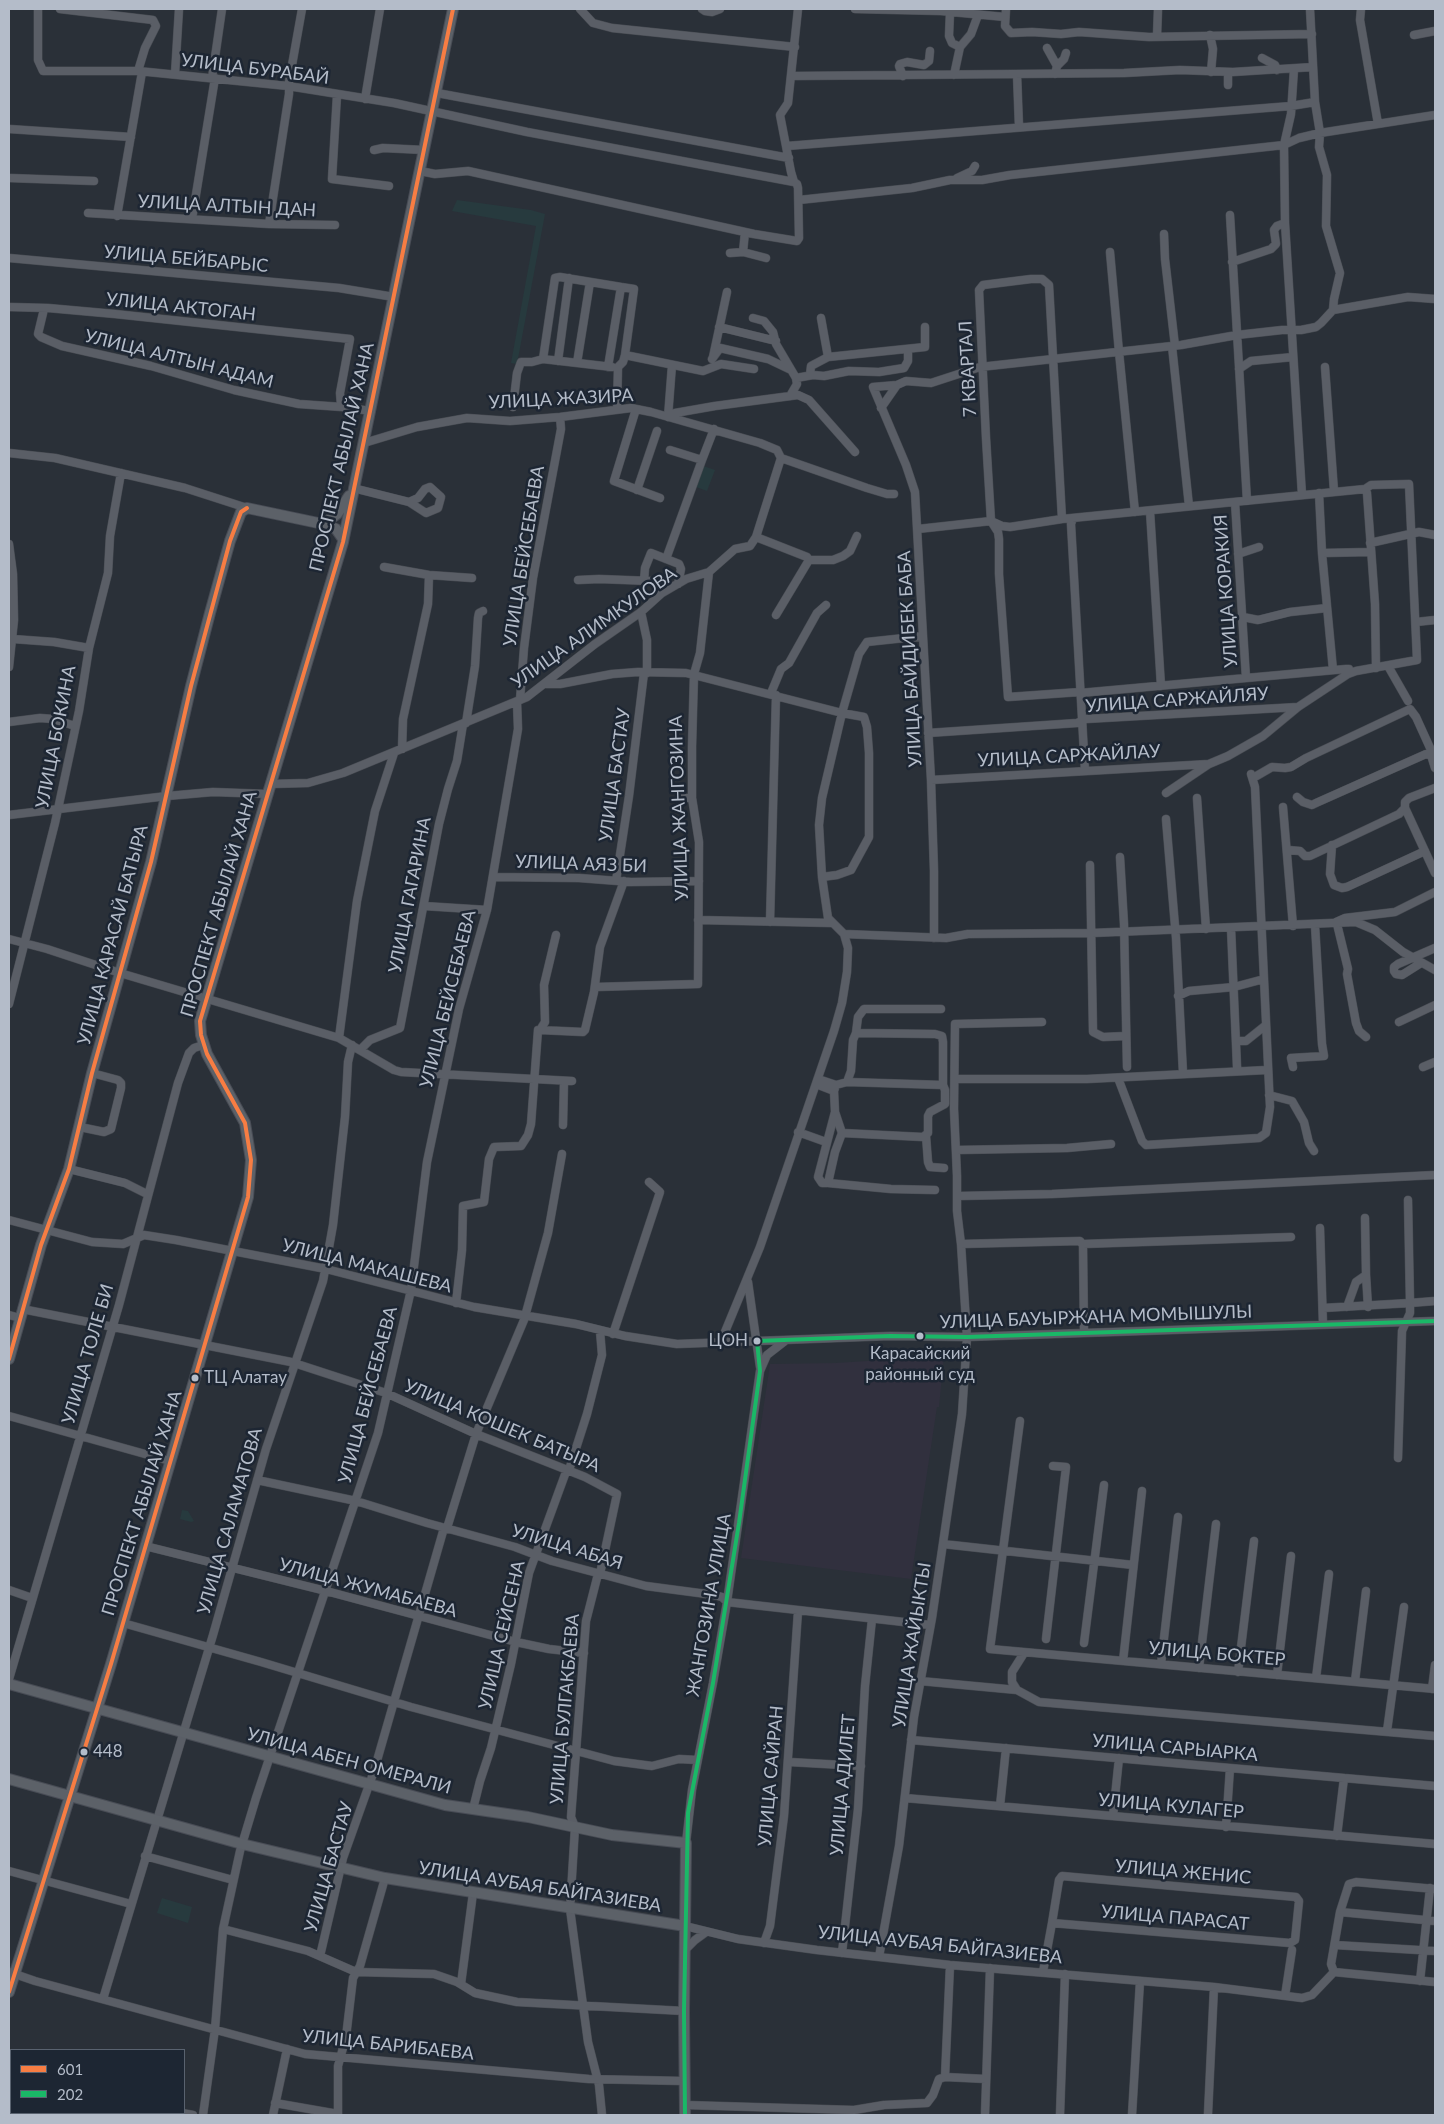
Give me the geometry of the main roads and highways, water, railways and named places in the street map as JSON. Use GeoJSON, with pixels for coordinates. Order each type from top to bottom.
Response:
{"type":"FeatureCollection","features":[{"type":"Feature","properties":{"kind":"main road","name":"ПРОСПЕКТ АБЫЛАЙ ХАНА"},"geometry":{"type":"LineString","coordinates":[[9,1992],[12,1973],[97,1710],[248,1197],[251,1160],[249,1140],[242,1116],[203,1045],[200,1021],[343,539],[453,9]]}},
{"type":"Feature","properties":{"kind":"main road"},"geometry":{"type":"LineString","coordinates":[[343,539],[336,529],[323,524],[340,510],[354,487]]}},
{"type":"Feature","properties":{"kind":"main road","name":"УЛИЦА КАРАСАЙ БАТЫРА"},"geometry":{"type":"LineString","coordinates":[[9,1359],[46,1230],[69,1169],[92,1073],[167,796],[191,686],[230,540],[239,516],[247,508],[323,524]]}},
{"type":"Feature","properties":{"kind":"main road","name":"УЛИЦА АБЕН ОМЕРАЛИ"},"geometry":{"type":"LineString","coordinates":[[9,1684],[97,1710],[445,1805],[528,1817],[632,1838],[686,1843],[685,1926]]}},
{"type":"Feature","properties":{"kind":"main road","name":"УЛИЦА АУБАЯ БАЙГАЗИЕВА"},"geometry":{"type":"LineString","coordinates":[[9,1779],[242,1844],[385,1878],[685,1926]]}},
{"type":"Feature","properties":{"kind":"main road"},"geometry":{"type":"LineString","coordinates":[[685,1926],[685,2110]]}},
{"type":"Feature","properties":{"kind":"place","name":"Карасайский районный суд"},"geometry":{"type":"Point","coordinates":[920,1336]}},
{"type":"Feature","properties":{"kind":"place","name":"ЦОН"},"geometry":{"type":"Point","coordinates":[757,1341]}},
{"type":"Feature","properties":{"kind":"place","name":"ТЦ Алатау"},"geometry":{"type":"Point","coordinates":[195,1378]}},
{"type":"Feature","properties":{"kind":"place","name":"448"},"geometry":{"type":"Point","coordinates":[84,1752]}}]}
